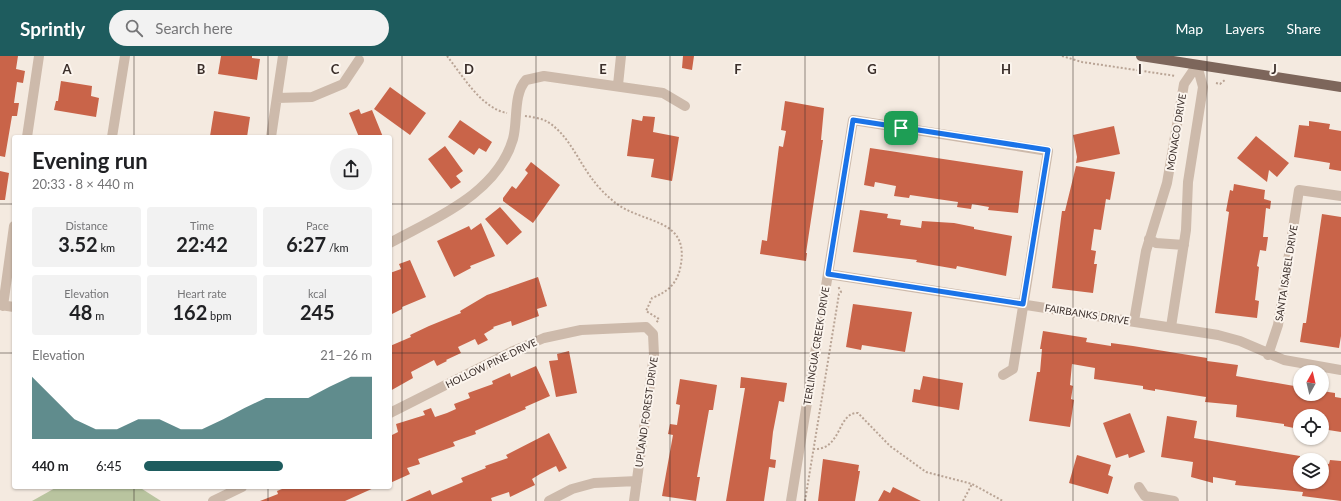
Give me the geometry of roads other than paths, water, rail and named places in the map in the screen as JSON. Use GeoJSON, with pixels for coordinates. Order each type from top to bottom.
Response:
{"type":"FeatureCollection","features":[{"type":"Feature","properties":{"kind":"main road"},"geometry":{"type":"LineString","coordinates":[[1140,56],[1197,60],[1341,87]]}},
{"type":"Feature","properties":{"kind":"street"},"geometry":{"type":"LineString","coordinates":[[27,135],[39,56]]}},
{"type":"Feature","properties":{"kind":"street"},"geometry":{"type":"LineString","coordinates":[[112,135],[125,56]]}},
{"type":"Feature","properties":{"kind":"street"},"geometry":{"type":"LineString","coordinates":[[271,135],[284,56]]}},
{"type":"Feature","properties":{"kind":"street"},"geometry":{"type":"LineString","coordinates":[[618,85],[621,56]]}},
{"type":"Feature","properties":{"kind":"street"},"geometry":{"type":"LineString","coordinates":[[277,98],[312,97],[344,84],[359,60]]}},
{"type":"Feature","properties":{"kind":"street","name":"MONACO DRIVE"},"geometry":{"type":"LineString","coordinates":[[1134,322],[1149,239],[1167,183],[1184,84],[1197,60]]}},
{"type":"Feature","properties":{"kind":"street","name":"MONACO DRIVE"},"geometry":{"type":"LineString","coordinates":[[1171,327],[1188,218],[1188,182],[1203,87],[1197,60]]}},
{"type":"Feature","properties":{"kind":"street"},"geometry":{"type":"LineString","coordinates":[[392,242],[468,198],[485,185],[501,165],[509,151],[517,115],[520,90],[526,80],[544,76],[618,85],[664,93],[685,106]]}},
{"type":"Feature","properties":{"kind":"street","name":"TERLINGUA CREEK DRIVE"},"geometry":{"type":"LineString","coordinates":[[791,501],[853,120],[1048,150],[1023,304]]}},
{"type":"Feature","properties":{"kind":"street","name":"SANTA ISABEL DRIVE"},"geometry":{"type":"LineString","coordinates":[[1268,355],[1278,325],[1299,190],[1341,196]]}},
{"type":"Feature","properties":{"kind":"street"},"geometry":{"type":"LineString","coordinates":[[12,239],[2,305],[12,307]]}},
{"type":"Feature","properties":{"kind":"street"},"geometry":{"type":"LineString","coordinates":[[1149,239],[1156,243],[1184,245]]}},
{"type":"Feature","properties":{"kind":"street","name":"FAIRBANKS DRIVE"},"geometry":{"type":"LineString","coordinates":[[828,274],[1226,336],[1268,355],[1297,363],[1341,370]]}},
{"type":"Feature","properties":{"kind":"street"},"geometry":{"type":"LineString","coordinates":[[1003,375],[1013,368],[1023,304]]}},
{"type":"Feature","properties":{"kind":"street","name":"HOLLOW PINE DRIVE"},"geometry":{"type":"LineString","coordinates":[[392,412],[513,351],[544,338],[581,330],[648,329]]}},
{"type":"Feature","properties":{"kind":"street","name":"UPLAND FOREST DRIVE"},"geometry":{"type":"LineString","coordinates":[[634,501],[654,355],[653,334],[648,329]]}},
{"type":"Feature","properties":{"kind":"street"},"geometry":{"type":"LineString","coordinates":[[549,501],[572,489],[594,483],[637,482]]}},
{"type":"Feature","properties":{"kind":"street"},"geometry":{"type":"LineString","coordinates":[[1139,487],[1145,496],[1174,501]]}},
{"type":"Feature","properties":{"kind":"street"},"geometry":{"type":"LineString","coordinates":[[213,501],[238,489]]}}]}
